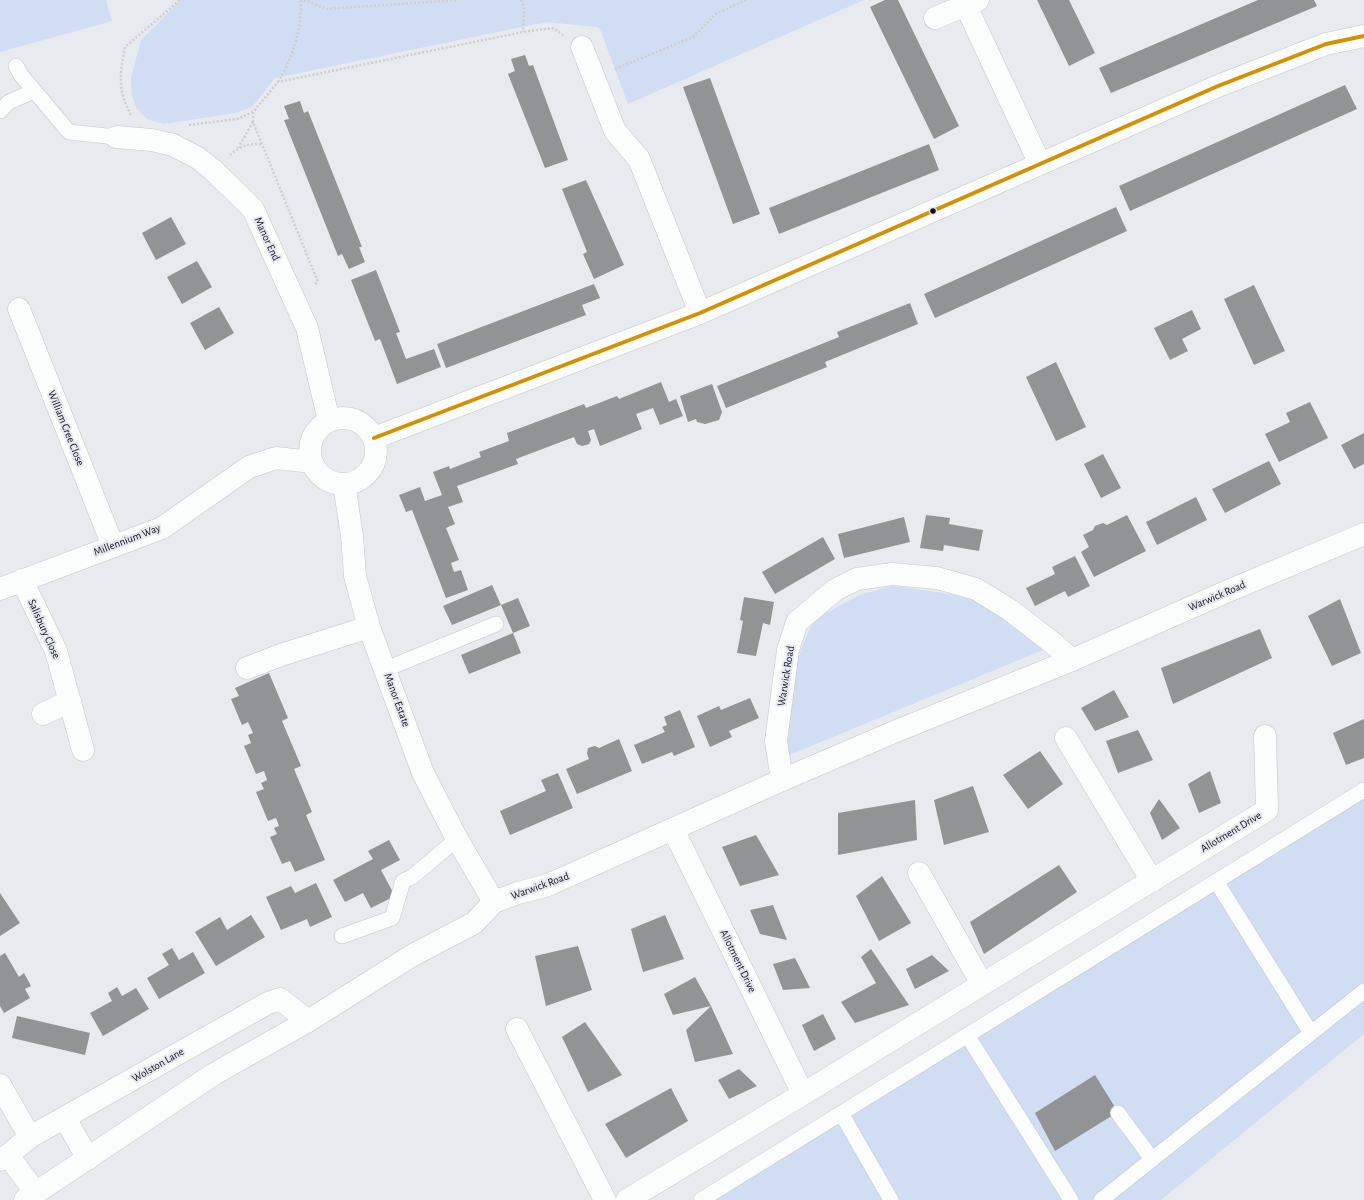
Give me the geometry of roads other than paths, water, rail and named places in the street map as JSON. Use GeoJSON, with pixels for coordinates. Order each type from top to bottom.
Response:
{"type":"FeatureCollection","features":[{"type":"Feature","properties":{"kind":"street"},"geometry":{"type":"LineString","coordinates":[[935,18],[972,3],[1040,164]]}},
{"type":"Feature","properties":{"kind":"street"},"geometry":{"type":"LineString","coordinates":[[374,438],[700,313],[1218,86],[1326,44],[1364,36]]}},
{"type":"Feature","properties":{"kind":"street"},"geometry":{"type":"LineString","coordinates":[[582,47],[615,131],[639,159],[700,313]]}},
{"type":"Feature","properties":{"kind":"street","name":"Manor End"},"geometry":{"type":"LineString","coordinates":[[116,137],[152,140],[173,145],[198,158],[213,170],[253,209],[307,328],[329,421]]}},
{"type":"Feature","properties":{"kind":"street","name":"William Cree Close"},"geometry":{"type":"LineString","coordinates":[[19,309],[113,546]]}},
{"type":"Feature","properties":{"kind":"street"},"geometry":{"type":"LineString","coordinates":[[340,418],[354,420],[364,425],[374,438],[376,449],[375,461],[365,476],[355,482],[344,484],[334,483],[324,478],[316,470],[312,462],[310,451],[314,435],[329,421],[340,418]]}},
{"type":"Feature","properties":{"kind":"street","name":"Millennium Way"},"geometry":{"type":"LineString","coordinates":[[0,589],[162,528],[249,467],[276,458],[312,462]]}},
{"type":"Feature","properties":{"kind":"street","name":"Manor Estate"},"geometry":{"type":"LineString","coordinates":[[344,484],[352,536],[355,576],[370,627],[423,773],[457,839],[494,902]]}},
{"type":"Feature","properties":{"kind":"street","name":"Warwick Road"},"geometry":{"type":"LineString","coordinates":[[494,902],[518,893],[548,885],[782,780],[1072,660],[1228,591],[1364,534]]}},
{"type":"Feature","properties":{"kind":"street","name":"Warwick Road"},"geometry":{"type":"LineString","coordinates":[[782,780],[776,741],[788,650],[797,622],[834,590],[857,579],[892,574],[937,578],[976,589],[1010,610],[1072,660]]}},
{"type":"Feature","properties":{"kind":"street","name":"Salisbury Close"},"geometry":{"type":"LineString","coordinates":[[22,580],[56,651],[82,750]]}},
{"type":"Feature","properties":{"kind":"street"},"geometry":{"type":"LineString","coordinates":[[247,668],[278,646],[370,627]]}},
{"type":"Feature","properties":{"kind":"street"},"geometry":{"type":"LineString","coordinates":[[43,714],[70,701]]}},
{"type":"Feature","properties":{"kind":"street","name":"Allotment Drive"},"geometry":{"type":"LineString","coordinates":[[627,1200],[1267,810],[1265,736]]}},
{"type":"Feature","properties":{"kind":"street"},"geometry":{"type":"LineString","coordinates":[[1066,738],[1152,880]]}},
{"type":"Feature","properties":{"kind":"street","name":"Allotment Drive"},"geometry":{"type":"LineString","coordinates":[[673,829],[803,1094]]}},
{"type":"Feature","properties":{"kind":"street"},"geometry":{"type":"LineString","coordinates":[[919,873],[982,984]]}},
{"type":"Feature","properties":{"kind":"street","name":"Wolston Lane"},"geometry":{"type":"LineString","coordinates":[[308,1021],[280,999],[268,1003],[30,1137],[4,1158],[30,1196],[88,1159],[214,1074],[308,1021],[413,954],[474,923],[494,902]]}},
{"type":"Feature","properties":{"kind":"street"},"geometry":{"type":"LineString","coordinates":[[517,1029],[605,1200]]}},
{"type":"Feature","properties":{"kind":"street"},"geometry":{"type":"LineString","coordinates":[[0,1085],[30,1137]]}},
{"type":"Feature","properties":{"kind":"street"},"geometry":{"type":"LineString","coordinates":[[65,1118],[88,1159]]}},
{"type":"Feature","properties":{"kind":"lane"},"geometry":{"type":"LineString","coordinates":[[16,66],[21,76],[69,132],[116,137]]}},
{"type":"Feature","properties":{"kind":"lane"},"geometry":{"type":"LineString","coordinates":[[0,111],[9,102],[34,91]]}},
{"type":"Feature","properties":{"kind":"lane"},"geometry":{"type":"LineString","coordinates":[[386,669],[496,624]]}},
{"type":"Feature","properties":{"kind":"lane"},"geometry":{"type":"LineString","coordinates":[[701,1200],[1364,790]]}},
{"type":"Feature","properties":{"kind":"lane"},"geometry":{"type":"LineString","coordinates":[[342,936],[392,918],[403,881],[412,877],[457,839]]}},
{"type":"Feature","properties":{"kind":"lane"},"geometry":{"type":"LineString","coordinates":[[1216,881],[1311,1033]]}},
{"type":"Feature","properties":{"kind":"lane"},"geometry":{"type":"LineString","coordinates":[[1101,1200],[1364,991]]}},
{"type":"Feature","properties":{"kind":"lane"},"geometry":{"type":"LineString","coordinates":[[967,1035],[1071,1200]]}},
{"type":"Feature","properties":{"kind":"lane"},"geometry":{"type":"LineString","coordinates":[[841,1113],[891,1200]]}},
{"type":"Feature","properties":{"kind":"lane"},"geometry":{"type":"LineString","coordinates":[[1118,1113],[1152,1159]]}}]}
